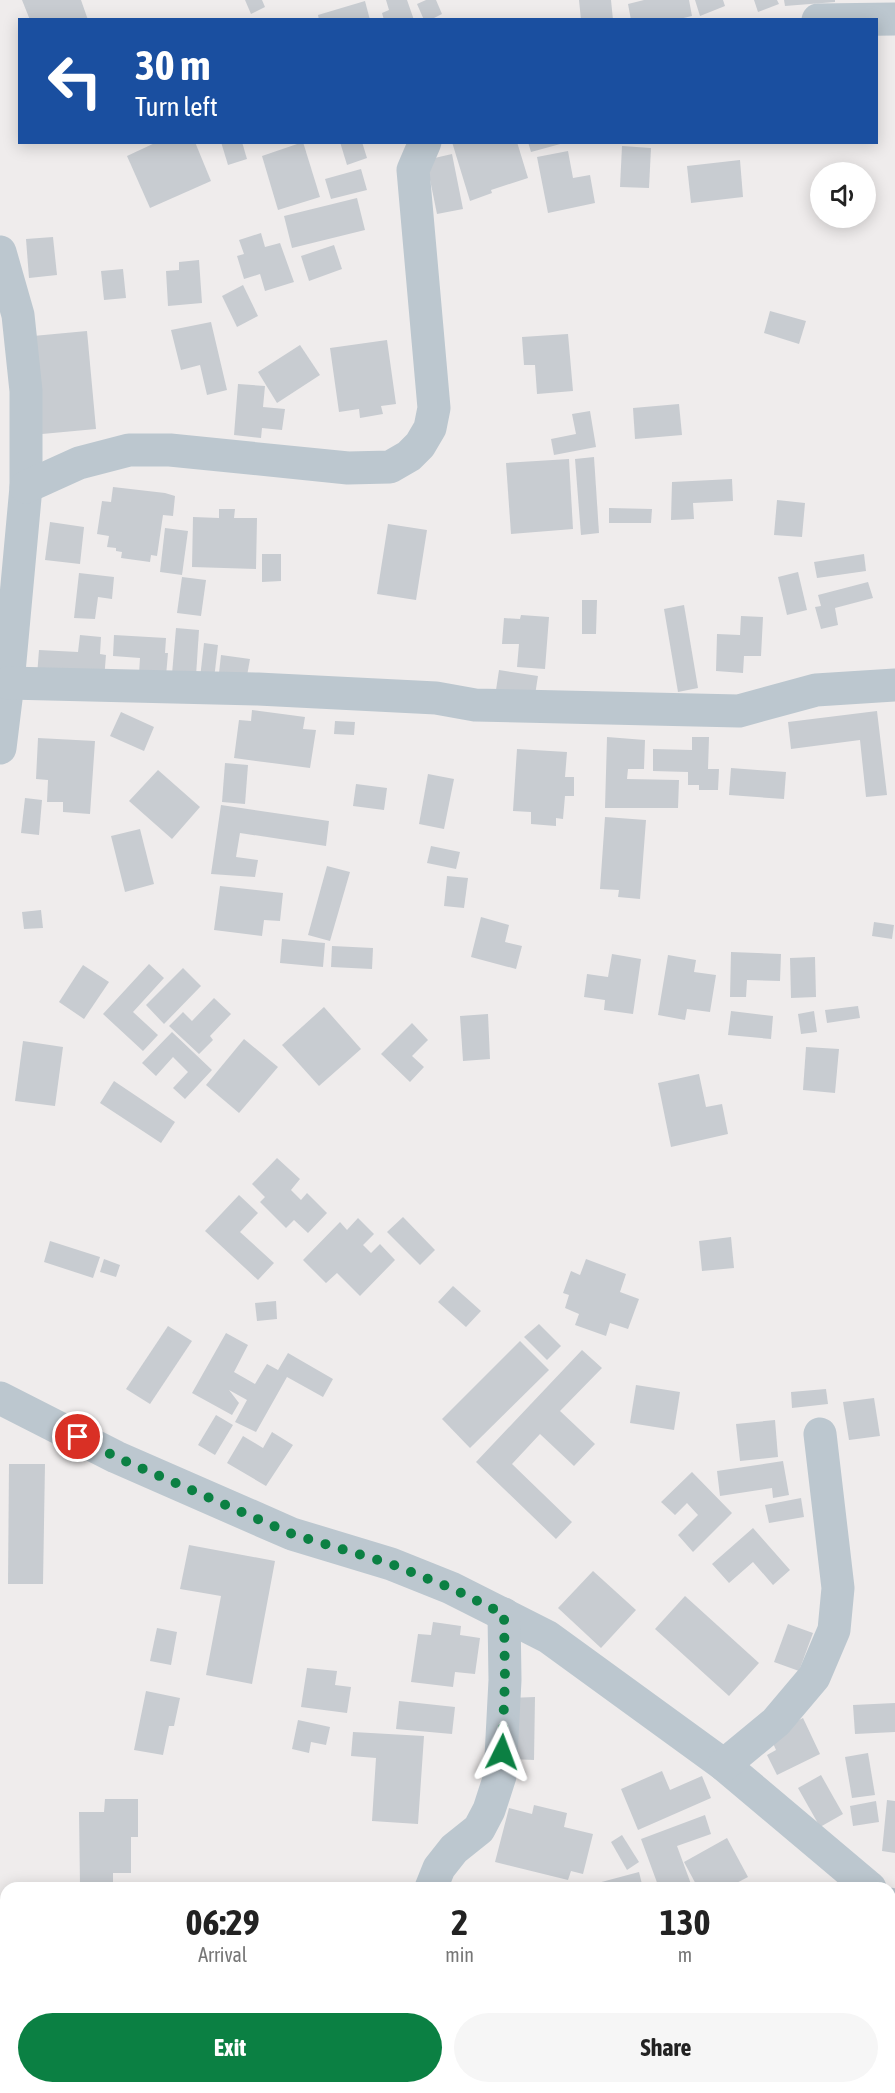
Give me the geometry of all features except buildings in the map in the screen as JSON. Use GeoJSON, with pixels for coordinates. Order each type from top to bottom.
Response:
{"type":"FeatureCollection","features":[{"type":"Feature","properties":{"kind":"street"},"geometry":{"type":"LineString","coordinates":[[878,19],[895,19]]}},
{"type":"Feature","properties":{"kind":"street"},"geometry":{"type":"LineString","coordinates":[[26,487],[79,463],[129,450],[170,450],[348,468],[390,466],[408,456],[420,445],[430,428],[434,408],[413,170],[424,144]]}},
{"type":"Feature","properties":{"kind":"street"},"geometry":{"type":"LineString","coordinates":[[0,252],[18,315],[25,380],[26,487],[10,548],[8,683],[0,748]]}},
{"type":"Feature","properties":{"kind":"street"},"geometry":{"type":"LineString","coordinates":[[8,683],[258,689],[436,698],[475,705],[739,711],[816,690],[895,685]]}},
{"type":"Feature","properties":{"kind":"street"},"geometry":{"type":"LineString","coordinates":[[0,1398],[116,1457],[292,1534],[391,1564],[451,1588],[548,1637],[724,1765],[863,1882]]}},
{"type":"Feature","properties":{"kind":"street"},"geometry":{"type":"LineString","coordinates":[[724,1765],[776,1722],[814,1677],[834,1630],[838,1588],[820,1434]]}},
{"type":"Feature","properties":{"kind":"street"},"geometry":{"type":"LineString","coordinates":[[433,1882],[439,1868],[454,1849],[478,1829],[489,1810],[500,1776],[505,1680],[504,1614]]}},
{"type":"Feature","properties":{"kind":"route"},"geometry":{"type":"LineString","coordinates":[[78,1437],[116,1457],[292,1534],[391,1564],[451,1588],[504,1614],[505,1680],[502,1752]]}}]}
